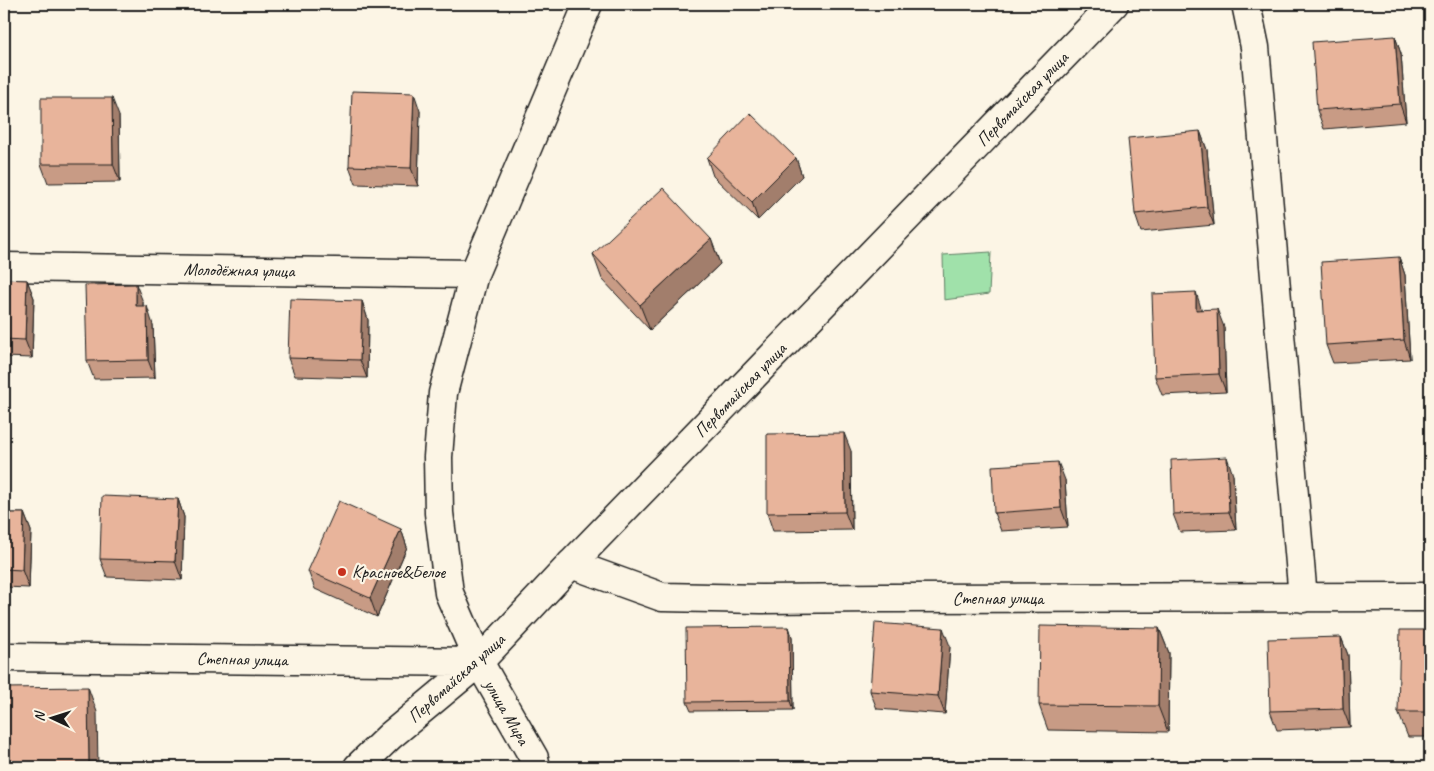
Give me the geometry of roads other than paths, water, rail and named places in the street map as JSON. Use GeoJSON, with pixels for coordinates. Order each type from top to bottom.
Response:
{"type":"FeatureCollection","features":[{"type":"Feature","properties":{"kind":"street","name":"улица Мира"},"geometry":{"type":"LineString","coordinates":[[536,767],[534,758],[479,662],[449,593],[439,513],[438,457],[443,393],[474,274],[588,4]]}},
{"type":"Feature","properties":{"kind":"street","name":"Первомайская улица"},"geometry":{"type":"LineString","coordinates":[[358,767],[390,736],[479,662],[571,564],[1114,4]]}},
{"type":"Feature","properties":{"kind":"street"},"geometry":{"type":"LineString","coordinates":[[1246,4],[1255,47],[1303,598]]}},
{"type":"Feature","properties":{"kind":"street","name":"Молодёжная улица"},"geometry":{"type":"LineString","coordinates":[[4,266],[474,274]]}},
{"type":"Feature","properties":{"kind":"street","name":"Степная улица"},"geometry":{"type":"LineString","coordinates":[[571,564],[662,597],[761,600],[1430,597]]}},
{"type":"Feature","properties":{"kind":"street","name":"Степная улица"},"geometry":{"type":"LineString","coordinates":[[4,657],[479,662]]}},
{"type":"Feature","properties":{"kind":"place","name":"Красное&Белое"},"geometry":{"type":"Point","coordinates":[342,572]}}]}
